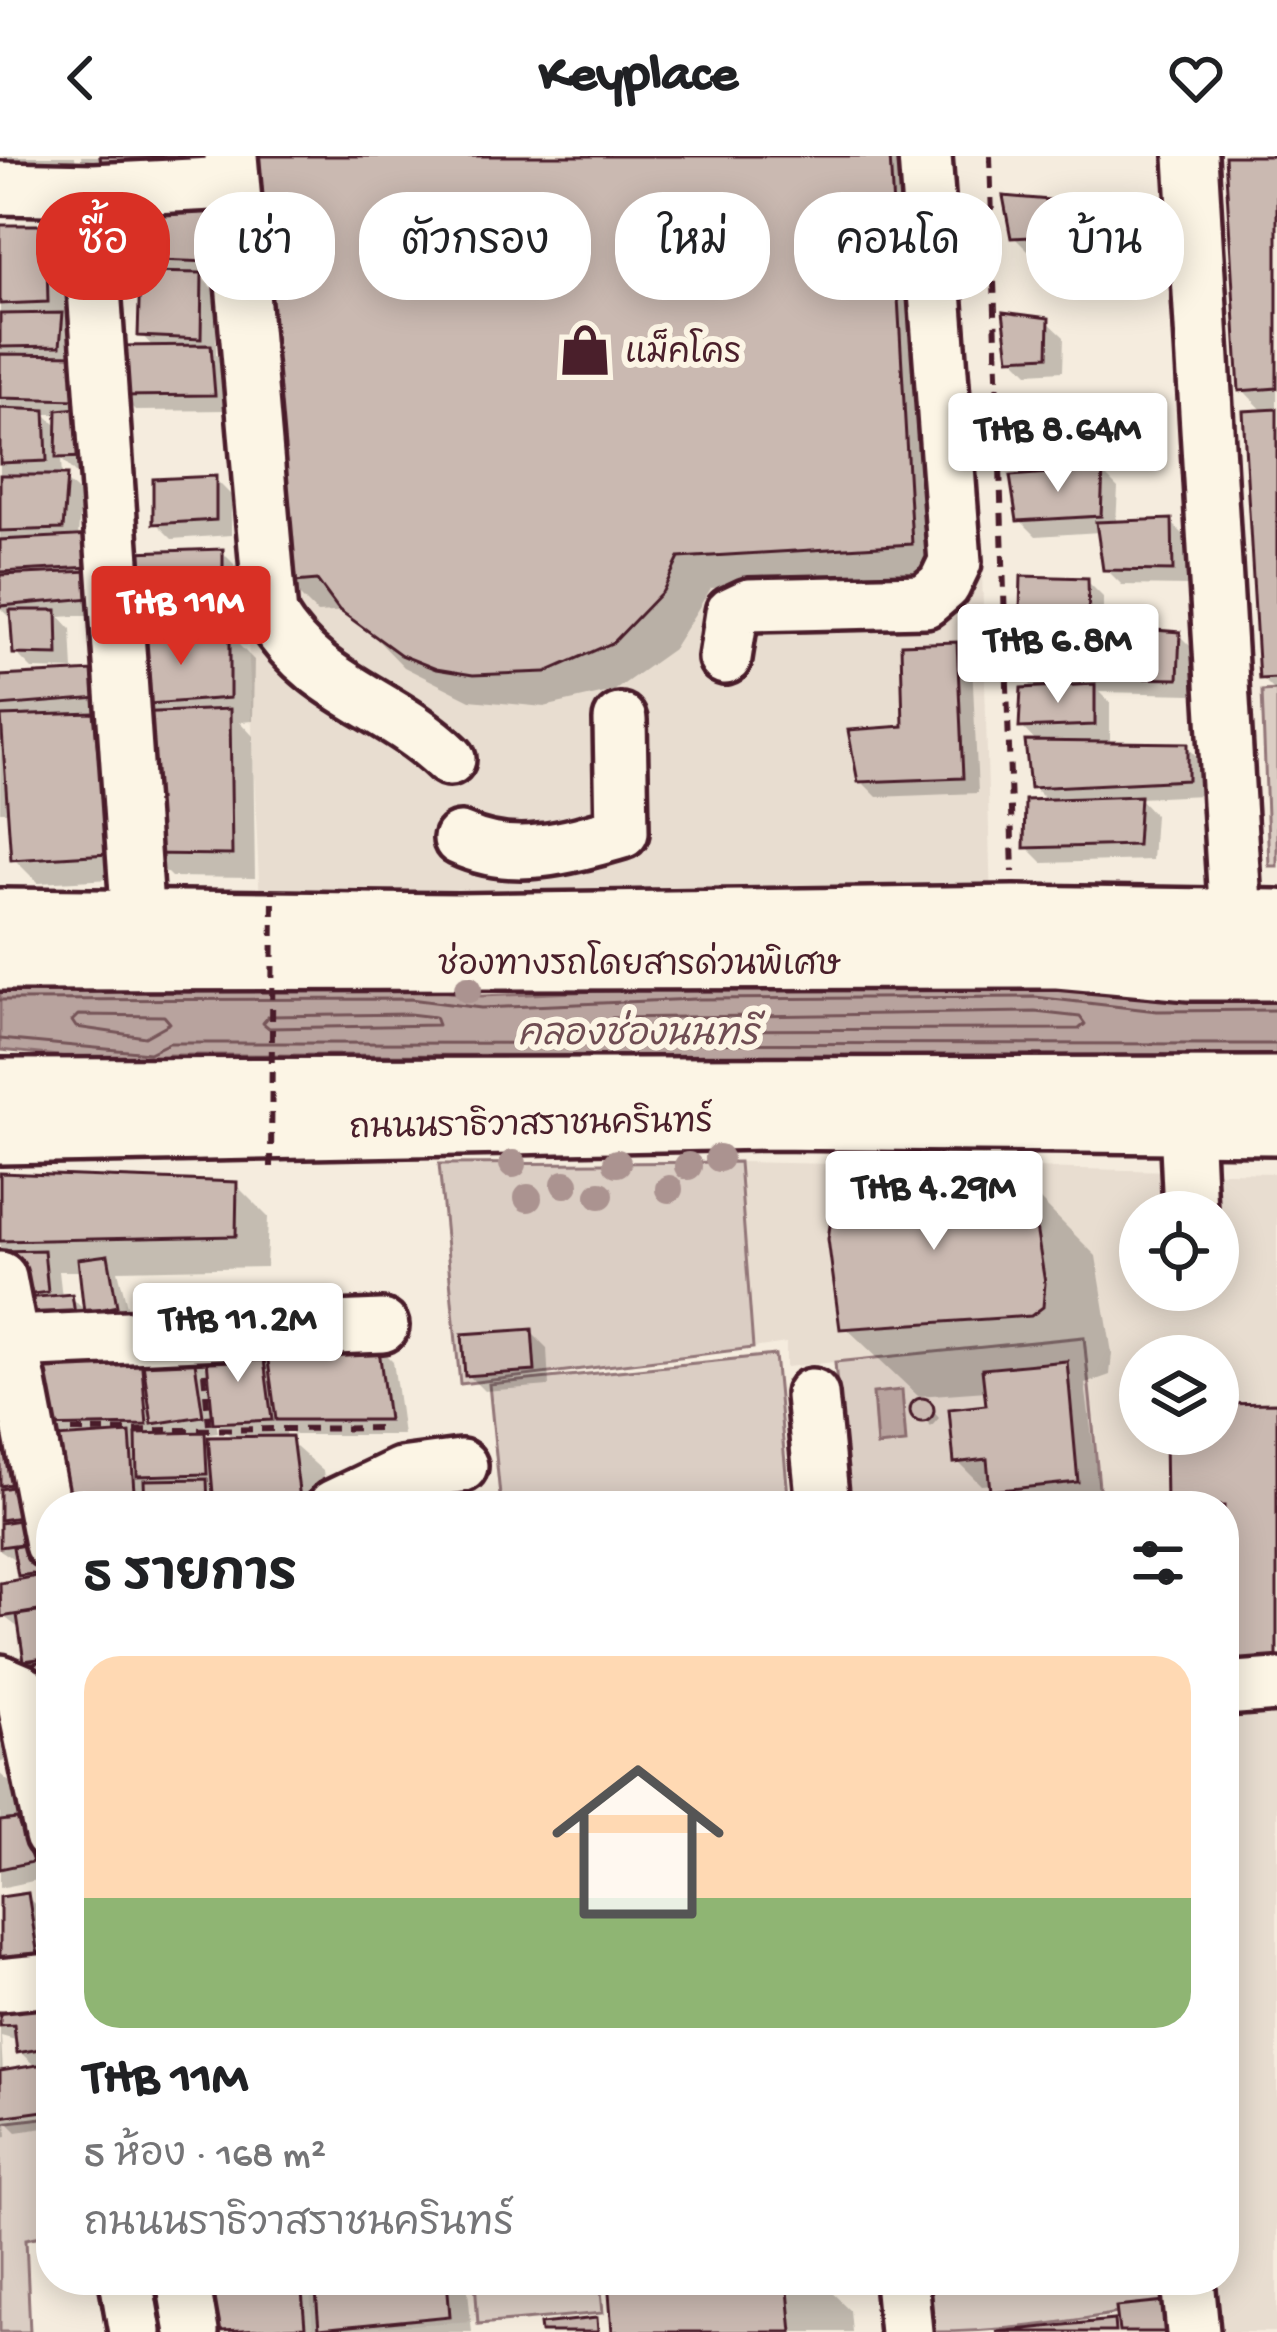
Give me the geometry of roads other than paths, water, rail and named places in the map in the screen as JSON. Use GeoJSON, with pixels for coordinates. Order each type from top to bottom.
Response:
{"type":"FeatureCollection","features":[{"type":"Feature","properties":{"kind":"main road"},"geometry":{"type":"LineString","coordinates":[[0,922],[458,926],[1013,918],[1256,922]]}},
{"type":"Feature","properties":{"kind":"main road","name":"ถนนนราธิวาสราชนครินทร์"},"geometry":{"type":"LineString","coordinates":[[0,1132],[765,1118],[1277,1123]]}},
{"type":"Feature","properties":{"kind":"street"},"geometry":{"type":"LineString","coordinates":[[725,658],[732,613],[749,605],[925,601],[944,585],[955,562],[925,156]]}},
{"type":"Feature","properties":{"kind":"street"},"geometry":{"type":"LineString","coordinates":[[1191,156],[1256,922]]}},
{"type":"Feature","properties":{"kind":"street"},"geometry":{"type":"LineString","coordinates":[[0,188],[123,172],[221,175],[272,616],[290,647],[319,675],[415,726],[449,759]]}},
{"type":"Feature","properties":{"kind":"street"},"geometry":{"type":"LineString","coordinates":[[95,300],[138,922]]}},
{"type":"Feature","properties":{"kind":"street"},"geometry":{"type":"LineString","coordinates":[[460,839],[493,855],[563,849],[622,832],[620,719]]}},
{"type":"Feature","properties":{"kind":"street","name":"ช่องทางรถโดยสารด่วนพิเศษ"},"geometry":{"type":"LineString","coordinates":[[0,964],[1058,962],[1189,974],[1277,974]]}},
{"type":"Feature","properties":{"kind":"street"},"geometry":{"type":"LineString","coordinates":[[0,1085],[1277,1083]]}},
{"type":"Feature","properties":{"kind":"street"},"geometry":{"type":"LineString","coordinates":[[1186,1123],[1189,1191]]}},
{"type":"Feature","properties":{"kind":"street"},"geometry":{"type":"LineString","coordinates":[[0,1278],[42,1491]]}},
{"type":"Feature","properties":{"kind":"street"},"geometry":{"type":"LineString","coordinates":[[12,1342],[382,1326]]}},
{"type":"Feature","properties":{"kind":"street"},"geometry":{"type":"LineString","coordinates":[[812,1395],[822,1491]]}},
{"type":"Feature","properties":{"kind":"street"},"geometry":{"type":"LineString","coordinates":[[365,1491],[400,1474],[461,1466]]}},
{"type":"Feature","properties":{"kind":"street"},"geometry":{"type":"LineString","coordinates":[[0,1681],[21,1690],[36,1747]]}},
{"type":"Feature","properties":{"kind":"street"},"geometry":{"type":"LineString","coordinates":[[1239,1688],[1277,1685]]}},
{"type":"Feature","properties":{"kind":"street"},"geometry":{"type":"LineString","coordinates":[[0,1985],[36,1981]]}},
{"type":"Feature","properties":{"kind":"street"},"geometry":{"type":"LineString","coordinates":[[129,2295],[135,2332]]}},
{"type":"Feature","properties":{"kind":"street"},"geometry":{"type":"LineString","coordinates":[[186,2295],[192,2332]]}},
{"type":"Feature","properties":{"kind":"street"},"geometry":{"type":"LineString","coordinates":[[902,2295],[906,2332]]}},
{"type":"Feature","properties":{"kind":"street"},"geometry":{"type":"LineString","coordinates":[[1189,2295],[1193,2332]]}},
{"type":"Feature","properties":{"kind":"water","name":"คลองช่องนนทรี"},"geometry":{"type":"Polygon","coordinates":[[[1036,985],[1158,999],[1277,998],[1277,1056],[168,1055],[155,1066],[0,1050],[0,988],[411,987],[481,996],[695,987],[1036,985]]]}},
{"type":"Feature","properties":{"kind":"water"},"geometry":{"type":"Polygon","coordinates":[[[902,1390],[906,1443],[877,1446],[873,1393],[902,1390]]]}},
{"type":"Feature","properties":{"kind":"place","name":"แม็คโคร"},"geometry":{"type":"Point","coordinates":[585,350]}}]}
